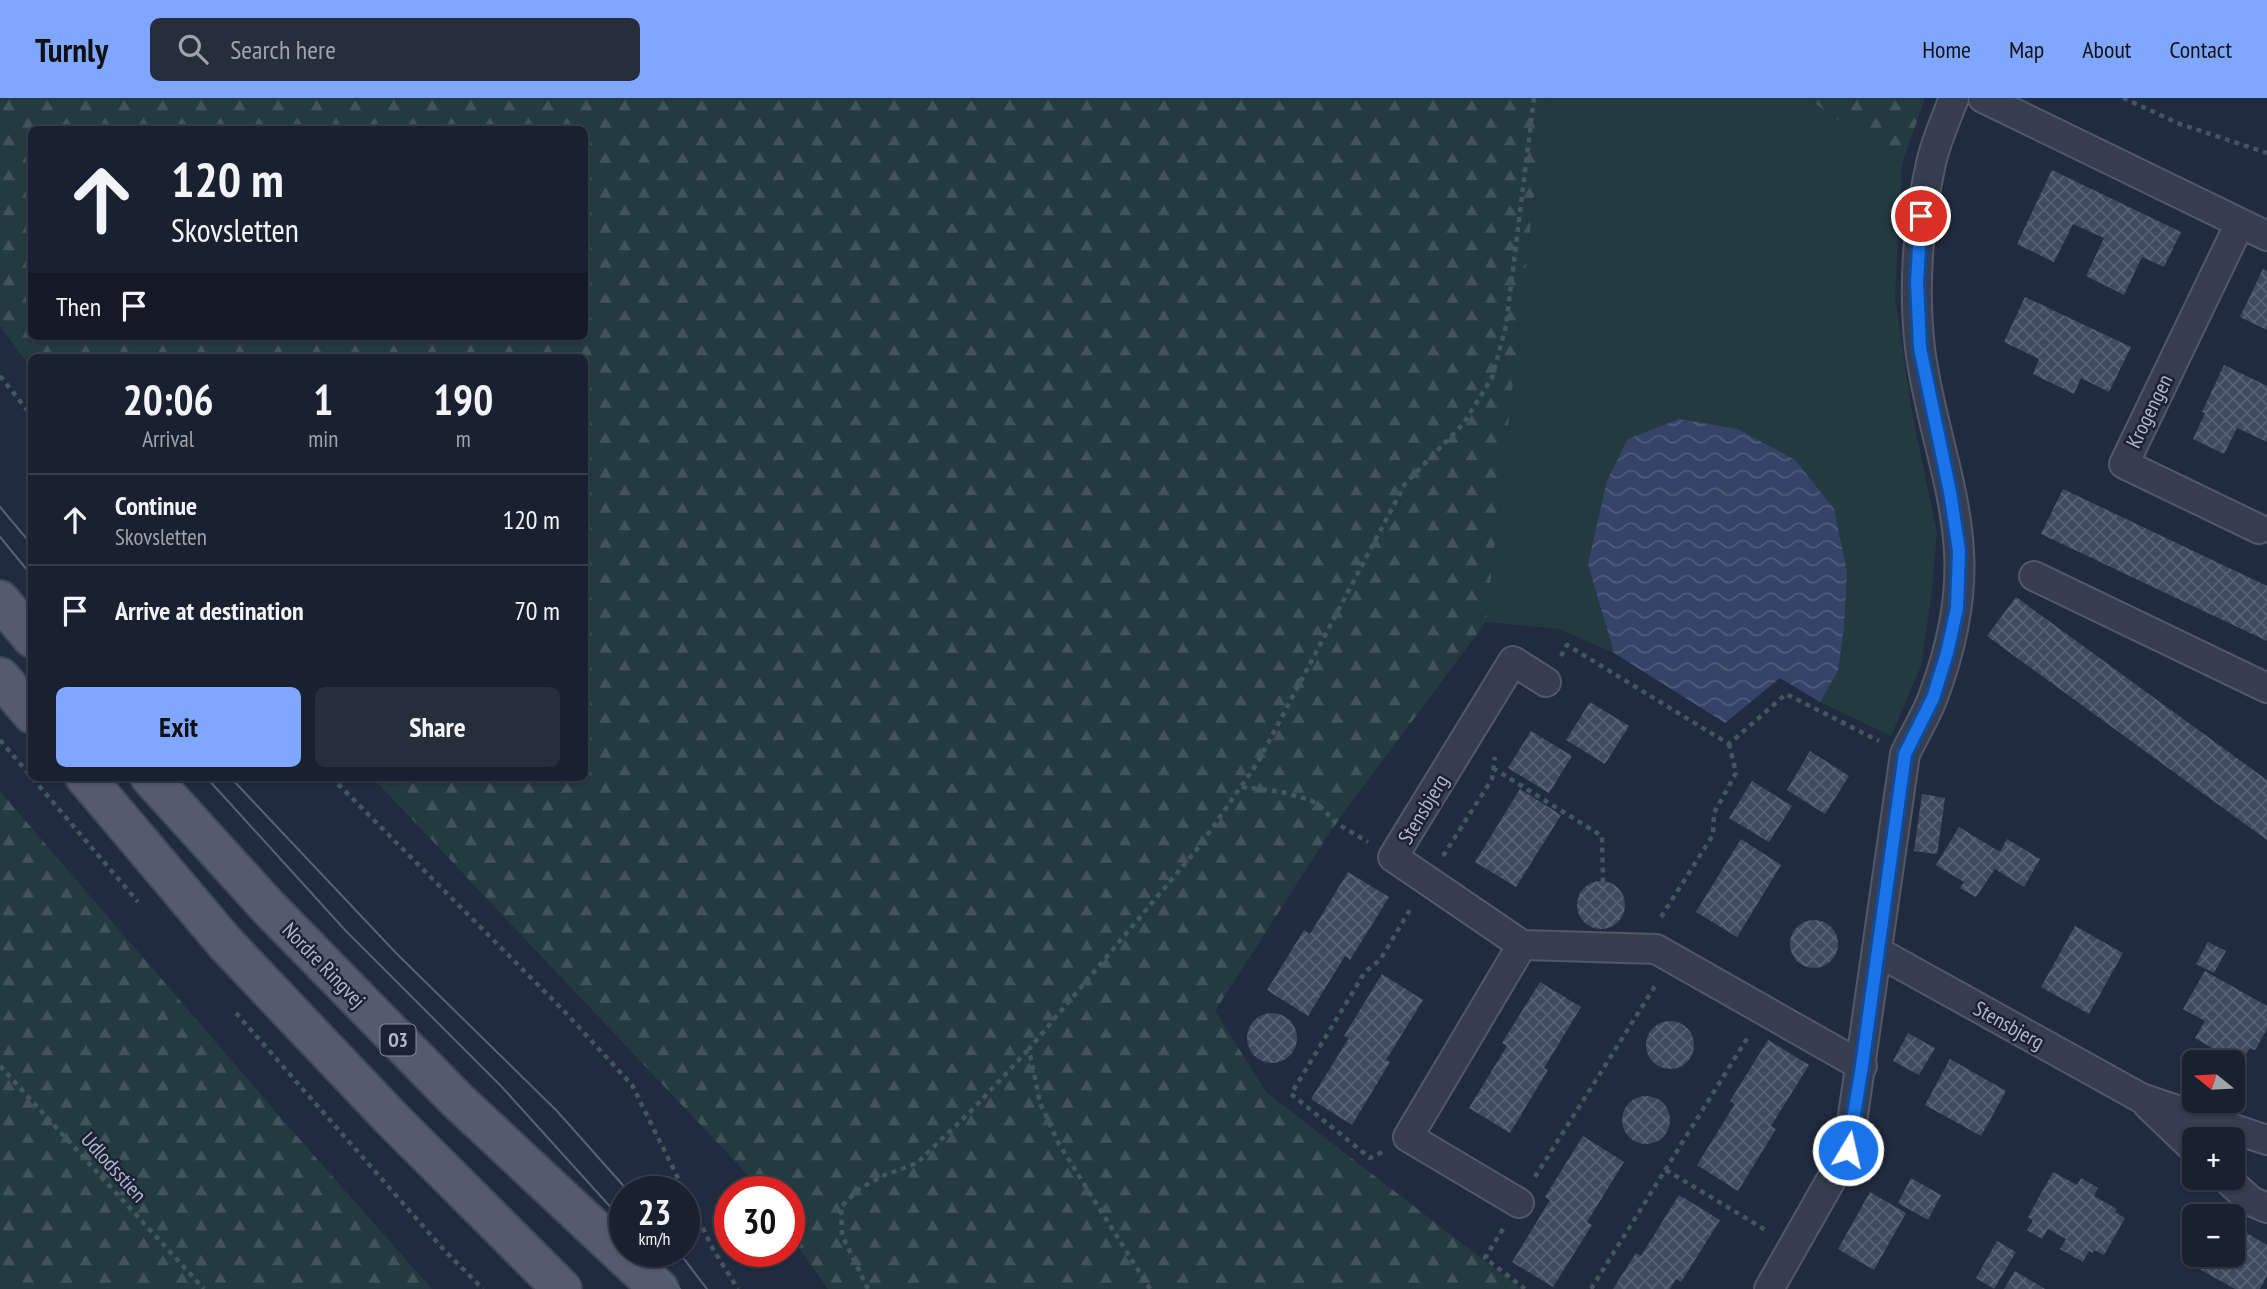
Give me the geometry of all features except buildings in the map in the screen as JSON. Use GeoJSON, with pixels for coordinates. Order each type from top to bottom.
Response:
{"type":"FeatureCollection","features":[{"type":"Feature","properties":{"kind":"main road"},"geometry":{"type":"LineString","coordinates":[[0,600],[28,633]]}},
{"type":"Feature","properties":{"kind":"main road"},"geometry":{"type":"LineString","coordinates":[[0,677],[28,709]]}},
{"type":"Feature","properties":{"kind":"main road"},"geometry":{"type":"LineString","coordinates":[[88,781],[226,944],[391,1118],[562,1289]]}},
{"type":"Feature","properties":{"kind":"main road","name":"Nordre Ringvej"},"geometry":{"type":"LineString","coordinates":[[154,781],[268,907],[457,1100],[659,1289]]}},
{"type":"Feature","properties":{"kind":"street"},"geometry":{"type":"LineString","coordinates":[[1781,1284],[1793,1247],[1848,1150],[1905,754],[1933,698],[1957,608],[1959,551],[1950,492],[1920,348],[1917,282],[1921,216],[1932,161],[1954,98]]}},
{"type":"Feature","properties":{"kind":"street"},"geometry":{"type":"LineString","coordinates":[[1983,98],[2267,236]]}},
{"type":"Feature","properties":{"kind":"street","name":"Krogengen"},"geometry":{"type":"LineString","coordinates":[[2240,223],[2124,464],[2259,529]]}},
{"type":"Feature","properties":{"kind":"street"},"geometry":{"type":"LineString","coordinates":[[2034,576],[2267,688]]}},
{"type":"Feature","properties":{"kind":"street","name":"Stensbjerg"},"geometry":{"type":"LineString","coordinates":[[1522,944],[1394,857],[1513,661],[1546,682]]}},
{"type":"Feature","properties":{"kind":"street"},"geometry":{"type":"LineString","coordinates":[[1519,1203],[1408,1137],[1522,944],[1664,954],[1862,1066]]}},
{"type":"Feature","properties":{"kind":"street","name":"Stensbjerg"},"geometry":{"type":"LineString","coordinates":[[1878,952],[2140,1098],[2267,1140]]}},
{"type":"Feature","properties":{"kind":"street","name":"Stensbjerg"},"geometry":{"type":"LineString","coordinates":[[2140,1098],[2182,1138]]}},
{"type":"Feature","properties":{"kind":"street"},"geometry":{"type":"LineString","coordinates":[[2239,1190],[2251,1201],[2267,1208]]}},
{"type":"Feature","properties":{"kind":"path"},"geometry":{"type":"LineString","coordinates":[[868,1289],[842,1235],[841,1207],[859,1189],[885,1175],[917,1163],[972,1110],[1029,1049],[1199,847],[1258,762],[1405,484],[1463,424],[1492,378],[1506,326],[1534,98]]}},
{"type":"Feature","properties":{"kind":"path"},"geometry":{"type":"LineString","coordinates":[[2123,98],[2180,124],[2267,153]]}},
{"type":"Feature","properties":{"kind":"path"},"geometry":{"type":"LineString","coordinates":[[0,376],[28,411]]}},
{"type":"Feature","properties":{"kind":"path"},"geometry":{"type":"LineString","coordinates":[[1525,1289],[1485,1258],[1664,954],[1658,922],[1713,835],[1714,813],[1736,773],[1729,744],[1567,645],[1546,682]]}},
{"type":"Feature","properties":{"kind":"path"},"geometry":{"type":"LineString","coordinates":[[1729,744],[1786,694],[1905,754]]}},
{"type":"Feature","properties":{"kind":"path"},"geometry":{"type":"LineString","coordinates":[[1408,1137],[1370,1158],[1291,1094],[1365,972],[1380,960],[1427,880],[1492,779],[1493,759],[1500,748]]}},
{"type":"Feature","properties":{"kind":"path"},"geometry":{"type":"LineString","coordinates":[[1493,768],[1602,836],[1603,882]]}},
{"type":"Feature","properties":{"kind":"path"},"geometry":{"type":"LineString","coordinates":[[335,781],[564,1011],[632,1085],[713,1250],[738,1289]]}},
{"type":"Feature","properties":{"kind":"path"},"geometry":{"type":"LineString","coordinates":[[1241,787],[1282,792],[1310,800],[1320,806],[1336,823]]}},
{"type":"Feature","properties":{"kind":"path"},"geometry":{"type":"LineString","coordinates":[[1591,1289],[1765,1011]]}},
{"type":"Feature","properties":{"kind":"path"},"geometry":{"type":"LineString","coordinates":[[1029,1049],[1040,1103],[1059,1144],[1150,1289]]}},
{"type":"Feature","properties":{"kind":"path","name":"Udlodsstien"},"geometry":{"type":"LineString","coordinates":[[0,1066],[204,1289]]}},
{"type":"Feature","properties":{"kind":"path"},"geometry":{"type":"LineString","coordinates":[[1666,1170],[1793,1247]]}},
{"type":"Feature","properties":{"kind":"green space"},"geometry":{"type":"Polygon","coordinates":[[[0,98],[1545,98],[1486,622],[1336,823],[1215,1011],[1267,1093],[1521,1289],[828,1289],[805,1257],[805,1176],[748,1176],[376,781],[588,781],[588,354],[28,354],[28,364],[0,326],[0,98]]]}},
{"type":"Feature","properties":{"kind":"green space"},"geometry":{"type":"Polygon","coordinates":[[[1545,98],[1807,98],[1902,164],[1895,297],[1913,418],[1937,532],[1921,666],[1891,736],[1820,702],[1838,671],[1847,572],[1588,563],[1614,653],[1559,629],[1486,622],[1545,98]]]}},
{"type":"Feature","properties":{"kind":"green space"},"geometry":{"type":"Polygon","coordinates":[[[1807,98],[1925,98],[1902,164],[1807,98]]]}},
{"type":"Feature","properties":{"kind":"green space"},"geometry":{"type":"Polygon","coordinates":[[[0,791],[280,1117],[432,1289],[0,1289],[0,791]]]}},
{"type":"Feature","properties":{"kind":"water"},"geometry":{"type":"Polygon","coordinates":[[[1679,419],[1738,429],[1795,460],[1834,509],[1847,572],[1844,628],[1838,671],[1820,702],[1780,678],[1725,723],[1614,653],[1588,564],[1607,481],[1628,439],[1679,419]]]}},
{"type":"Feature","properties":{"kind":"tram line"},"geometry":{"type":"LineString","coordinates":[[0,507],[28,540]]}},
{"type":"Feature","properties":{"kind":"tram line"},"geometry":{"type":"LineString","coordinates":[[0,537],[28,571]]}},
{"type":"Feature","properties":{"kind":"tram line"},"geometry":{"type":"LineString","coordinates":[[210,781],[345,930],[501,1086],[609,1205]]}},
{"type":"Feature","properties":{"kind":"tram line"},"geometry":{"type":"LineString","coordinates":[[234,781],[397,954],[557,1111],[615,1176]]}},
{"type":"Feature","properties":{"kind":"tram line"},"geometry":{"type":"LineString","coordinates":[[661,1267],[680,1289]]}},
{"type":"Feature","properties":{"kind":"tram line"},"geometry":{"type":"LineString","coordinates":[[690,1267],[707,1289]]}},
{"type":"Feature","properties":{"kind":"route"},"geometry":{"type":"LineString","coordinates":[[1848,1150],[1905,754],[1933,698],[1957,608],[1959,551],[1950,492],[1920,348],[1917,282],[1921,216]]}}]}
